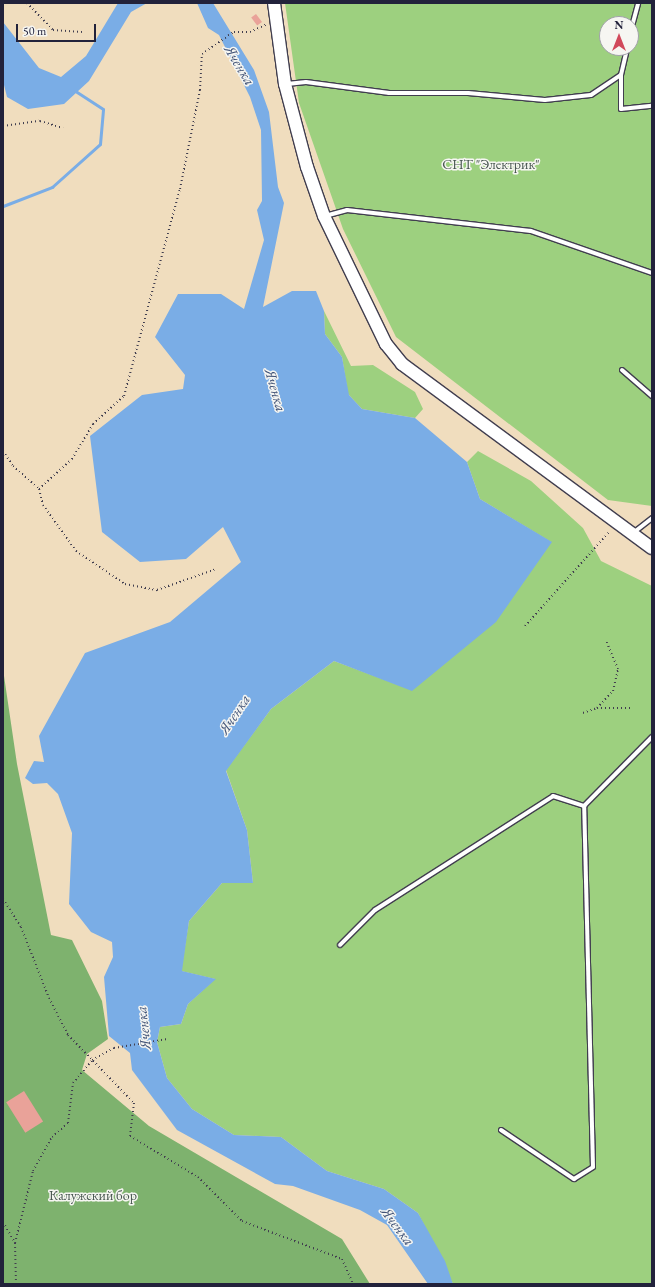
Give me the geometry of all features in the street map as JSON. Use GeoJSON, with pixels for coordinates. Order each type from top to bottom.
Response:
{"type":"FeatureCollection","features":[{"type":"Feature","properties":{"kind":"street"},"geometry":{"type":"LineString","coordinates":[[274,3],[285,84],[306,167],[324,216],[386,344],[402,364],[616,524],[652,548]]}},
{"type":"Feature","properties":{"kind":"lane"},"geometry":{"type":"LineString","coordinates":[[635,16],[638,3]]}},
{"type":"Feature","properties":{"kind":"lane"},"geometry":{"type":"LineString","coordinates":[[625,56],[621,75],[621,109],[652,106]]}},
{"type":"Feature","properties":{"kind":"lane"},"geometry":{"type":"LineString","coordinates":[[285,84],[306,82],[390,93],[468,94],[545,100],[591,95],[621,75]]}},
{"type":"Feature","properties":{"kind":"lane"},"geometry":{"type":"LineString","coordinates":[[324,216],[347,210],[530,231],[652,273]]}},
{"type":"Feature","properties":{"kind":"lane"},"geometry":{"type":"LineString","coordinates":[[622,370],[652,396]]}},
{"type":"Feature","properties":{"kind":"lane"},"geometry":{"type":"LineString","coordinates":[[632,534],[652,518]]}},
{"type":"Feature","properties":{"kind":"lane"},"geometry":{"type":"LineString","coordinates":[[501,1130],[574,1179],[593,1167],[584,806],[652,737]]}},
{"type":"Feature","properties":{"kind":"lane"},"geometry":{"type":"LineString","coordinates":[[340,945],[375,910],[553,796],[584,806]]}},
{"type":"Feature","properties":{"kind":"path"},"geometry":{"type":"LineString","coordinates":[[27,3],[53,30],[82,32]]}},
{"type":"Feature","properties":{"kind":"path"},"geometry":{"type":"LineString","coordinates":[[39,489],[72,459],[93,424],[124,396],[180,189],[200,90],[202,54],[234,32],[250,32],[276,18]]}},
{"type":"Feature","properties":{"kind":"path"},"geometry":{"type":"LineString","coordinates":[[3,126],[40,121],[62,128]]}},
{"type":"Feature","properties":{"kind":"path"},"geometry":{"type":"LineString","coordinates":[[3,451],[13,466],[39,489],[43,505],[76,551],[125,584],[158,590],[216,569]]}},
{"type":"Feature","properties":{"kind":"path"},"geometry":{"type":"LineString","coordinates":[[525,626],[616,524]]}},
{"type":"Feature","properties":{"kind":"path"},"geometry":{"type":"LineString","coordinates":[[597,708],[614,691],[618,669],[606,641]]}},
{"type":"Feature","properties":{"kind":"path"},"geometry":{"type":"LineString","coordinates":[[583,713],[597,708],[630,708]]}},
{"type":"Feature","properties":{"kind":"path"},"geometry":{"type":"LineString","coordinates":[[3,899],[21,927],[49,998],[68,1035],[134,1103],[130,1136],[198,1177],[242,1221],[342,1259],[353,1284]]}},
{"type":"Feature","properties":{"kind":"path"},"geometry":{"type":"LineString","coordinates":[[16,1284],[15,1243],[33,1171],[52,1137],[68,1123],[73,1083],[92,1060],[114,1048],[167,1038]]}},
{"type":"Feature","properties":{"kind":"path"},"geometry":{"type":"LineString","coordinates":[[3,1222],[15,1243]]}},
{"type":"Feature","properties":{"kind":"green space","name":"СНТ \"Электрик\""},"geometry":{"type":"Polygon","coordinates":[[[285,3],[652,3],[652,506],[608,500],[396,337],[343,229],[299,103],[285,3]]]}},
{"type":"Feature","properties":{"kind":"green space"},"geometry":{"type":"Polygon","coordinates":[[[324,311],[351,366],[373,365],[415,392],[423,409],[415,418],[362,409],[348,394],[342,357],[325,334],[324,311]]]}},
{"type":"Feature","properties":{"kind":"green space"},"geometry":{"type":"Polygon","coordinates":[[[478,451],[531,481],[583,528],[601,561],[652,586],[652,1284],[453,1284],[418,1213],[384,1189],[327,1171],[281,1137],[234,1135],[192,1109],[167,1078],[157,1042],[160,1027],[181,1024],[188,1004],[215,979],[181,971],[189,921],[222,883],[253,883],[247,830],[226,770],[271,709],[334,661],[412,690],[551,542],[480,499],[467,462],[478,451]]]}},
{"type":"Feature","properties":{"kind":"green space","name":"Калужский бор"},"geometry":{"type":"Polygon","coordinates":[[[3,669],[17,764],[51,935],[72,940],[102,1001],[108,1039],[87,1054],[82,1070],[149,1126],[342,1239],[370,1284],[3,1284],[3,669]]]}},
{"type":"Feature","properties":{"kind":"water"},"geometry":{"type":"Polygon","coordinates":[[[118,3],[147,3],[131,12],[89,81],[64,104],[28,109],[7,97],[3,81],[3,22],[39,68],[61,77],[86,56],[118,3]]]}},
{"type":"Feature","properties":{"kind":"water","name":"Яченка"},"geometry":{"type":"Polygon","coordinates":[[[197,3],[213,3],[254,70],[269,112],[278,187],[284,203],[263,307],[292,291],[316,291],[324,311],[325,334],[342,357],[349,395],[362,409],[415,418],[467,462],[480,499],[552,542],[496,622],[412,691],[334,661],[271,709],[226,771],[247,830],[253,883],[222,883],[189,921],[182,971],[216,979],[188,1004],[181,1024],[160,1027],[157,1042],[167,1078],[192,1109],[234,1135],[281,1137],[327,1171],[384,1189],[418,1213],[445,1261],[453,1284],[428,1284],[387,1225],[360,1210],[293,1186],[275,1184],[177,1130],[132,1070],[130,1053],[109,1036],[104,977],[113,957],[112,942],[91,932],[69,904],[72,833],[58,794],[47,783],[33,784],[25,778],[34,761],[44,762],[39,736],[85,653],[170,622],[241,562],[223,527],[186,559],[140,562],[102,532],[90,436],[142,395],[183,389],[185,375],[155,337],[178,294],[221,294],[244,309],[264,240],[257,210],[262,201],[261,130],[250,97],[219,35],[208,28],[197,3]]]}},
{"type":"Feature","properties":{"kind":"building"},"geometry":{"type":"Polygon","coordinates":[[[256,14],[262,22],[257,26],[251,18],[256,14]]]}},
{"type":"Feature","properties":{"kind":"building"},"geometry":{"type":"Polygon","coordinates":[[[24,1091],[43,1122],[25,1133],[6,1102],[24,1091]]]}},
{"type":"Feature","properties":{"kind":"waterway"},"geometry":{"type":"LineString","coordinates":[[3,206],[52,187],[100,144],[103,109],[75,91]]}}]}
